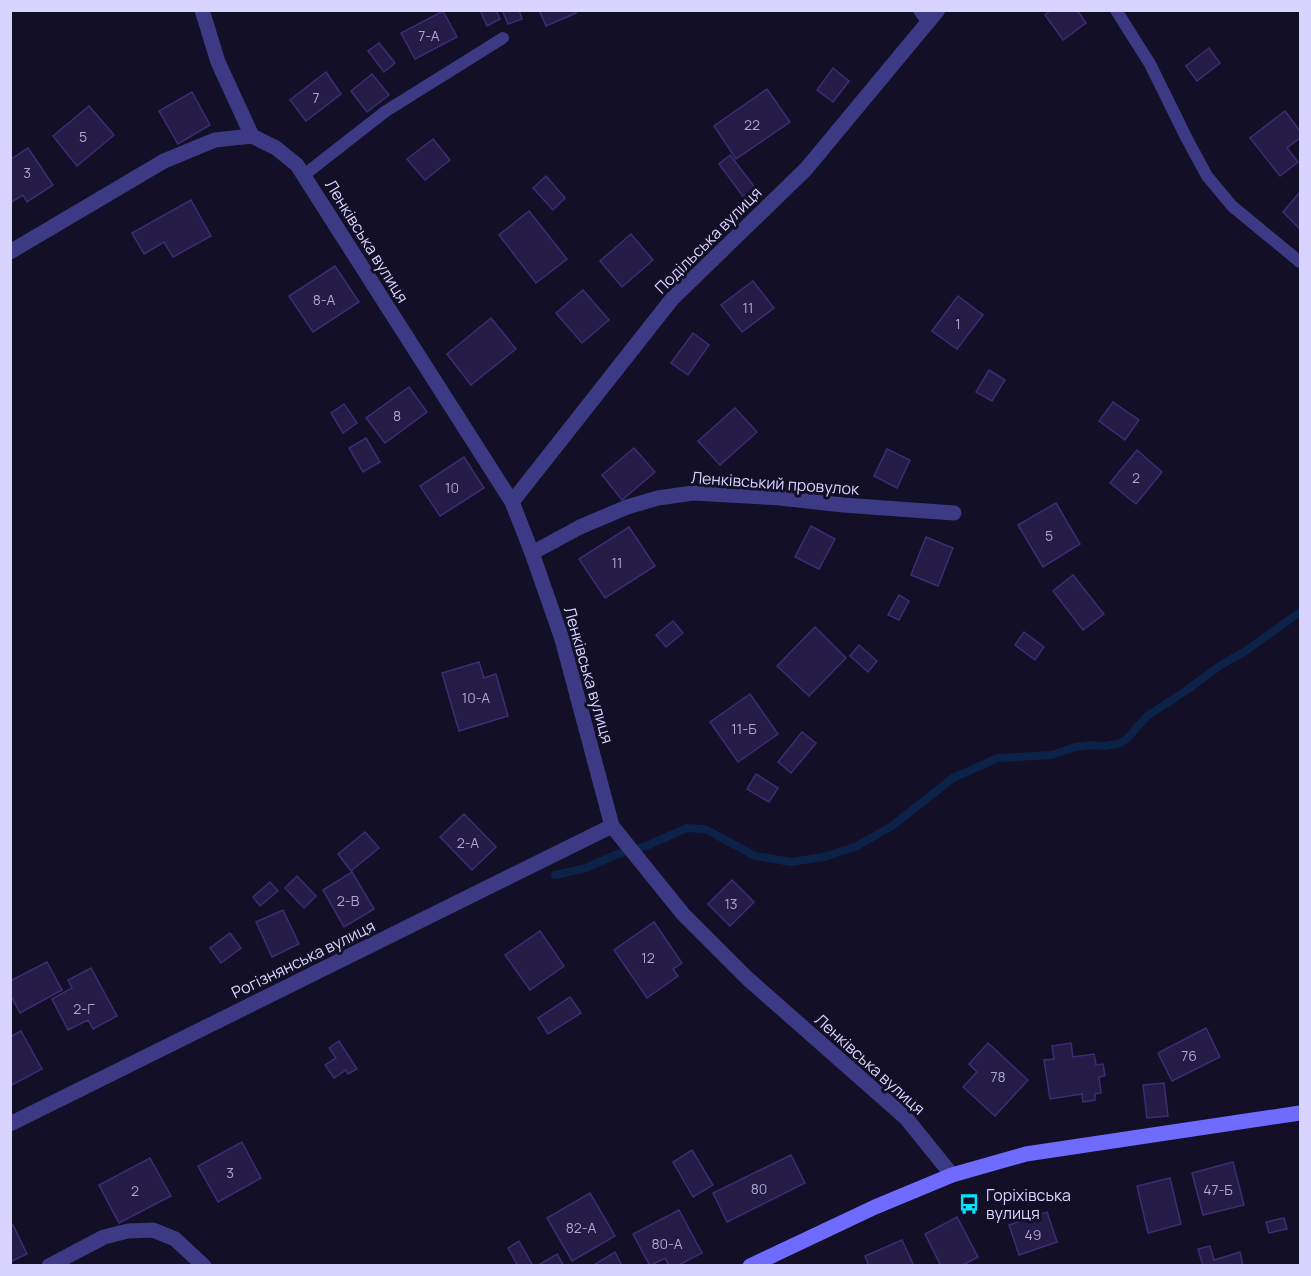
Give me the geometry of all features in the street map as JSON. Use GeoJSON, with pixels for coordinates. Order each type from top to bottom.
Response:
{"type":"FeatureCollection","features":[{"type":"Feature","properties":{"kind":"street"},"geometry":{"type":"LineString","coordinates":[[10,252],[164,161],[214,140],[252,136],[218,62],[202,10]]}},
{"type":"Feature","properties":{"kind":"street","name":"Подільська вулиця"},"geometry":{"type":"LineString","coordinates":[[512,502],[672,299],[806,169],[923,17],[938,10]]}},
{"type":"Feature","properties":{"kind":"street","name":"Ленківська вулиця"},"geometry":{"type":"LineString","coordinates":[[252,136],[276,148],[297,165],[512,502],[562,639],[612,826],[683,914],[748,979],[906,1118],[952,1175]]}},
{"type":"Feature","properties":{"kind":"street","name":"Ленківський провулок"},"geometry":{"type":"LineString","coordinates":[[532,553],[580,527],[627,507],[658,498],[693,493],[954,513]]}},
{"type":"Feature","properties":{"kind":"street","name":"Рогізнянська вулиця"},"geometry":{"type":"LineString","coordinates":[[10,1124],[612,826]]}},
{"type":"Feature","properties":{"kind":"street"},"geometry":{"type":"LineString","coordinates":[[750,1266],[874,1207],[952,1175],[1026,1154],[1300,1113]]}},
{"type":"Feature","properties":{"kind":"street"},"geometry":{"type":"LineString","coordinates":[[50,1266],[104,1237],[128,1231],[153,1230],[175,1239],[204,1266]]}},
{"type":"Feature","properties":{"kind":"lane"},"geometry":{"type":"LineString","coordinates":[[1116,10],[1150,64],[1207,176],[1232,206],[1300,262]]}},
{"type":"Feature","properties":{"kind":"lane"},"geometry":{"type":"LineString","coordinates":[[304,175],[386,111],[503,38]]}},
{"type":"Feature","properties":{"kind":"building"},"geometry":{"type":"Polygon","coordinates":[[[480,10],[496,10],[500,19],[487,26],[480,10]]]}},
{"type":"Feature","properties":{"kind":"building"},"geometry":{"type":"Polygon","coordinates":[[[502,10],[519,10],[522,19],[508,24],[502,10]]]}},
{"type":"Feature","properties":{"kind":"building"},"geometry":{"type":"Polygon","coordinates":[[[539,10],[575,10],[576,13],[546,26],[539,10]]]}},
{"type":"Feature","properties":{"kind":"building"},"geometry":{"type":"Polygon","coordinates":[[[1051,10],[1077,10],[1086,23],[1063,40],[1045,15],[1051,10]]]}},
{"type":"Feature","properties":{"kind":"building"},"geometry":{"type":"Polygon","coordinates":[[[443,11],[457,37],[415,59],[401,33],[443,11]]]}},
{"type":"Feature","properties":{"kind":"building"},"geometry":{"type":"Polygon","coordinates":[[[379,43],[395,63],[384,72],[368,51],[379,43]]]}},
{"type":"Feature","properties":{"kind":"building"},"geometry":{"type":"Polygon","coordinates":[[[1209,48],[1220,63],[1197,81],[1186,66],[1209,48]]]}},
{"type":"Feature","properties":{"kind":"building"},"geometry":{"type":"Polygon","coordinates":[[[833,68],[849,81],[833,102],[817,90],[833,68]]]}},
{"type":"Feature","properties":{"kind":"building"},"geometry":{"type":"Polygon","coordinates":[[[326,72],[341,94],[306,121],[290,100],[326,72]]]}},
{"type":"Feature","properties":{"kind":"building"},"geometry":{"type":"Polygon","coordinates":[[[372,74],[389,95],[367,112],[351,91],[372,74]]]}},
{"type":"Feature","properties":{"kind":"building"},"geometry":{"type":"Polygon","coordinates":[[[767,89],[790,122],[736,159],[714,126],[767,89]]]}},
{"type":"Feature","properties":{"kind":"building"},"geometry":{"type":"Polygon","coordinates":[[[192,92],[210,125],[178,144],[159,111],[192,92]]]}},
{"type":"Feature","properties":{"kind":"building"},"geometry":{"type":"Polygon","coordinates":[[[89,106],[114,135],[77,166],[53,136],[89,106]]]}},
{"type":"Feature","properties":{"kind":"building"},"geometry":{"type":"Polygon","coordinates":[[[1285,111],[1300,131],[1300,138],[1287,148],[1298,162],[1280,176],[1250,138],[1285,111]]]}},
{"type":"Feature","properties":{"kind":"building"},"geometry":{"type":"Polygon","coordinates":[[[433,139],[450,160],[425,180],[407,159],[433,139]]]}},
{"type":"Feature","properties":{"kind":"building"},"geometry":{"type":"Polygon","coordinates":[[[28,148],[53,185],[27,202],[23,195],[10,203],[10,160],[28,148]]]}},
{"type":"Feature","properties":{"kind":"building"},"geometry":{"type":"Polygon","coordinates":[[[730,155],[760,194],[748,203],[719,164],[730,155]]]}},
{"type":"Feature","properties":{"kind":"building"},"geometry":{"type":"Polygon","coordinates":[[[546,176],[565,198],[553,210],[533,188],[546,176]]]}},
{"type":"Feature","properties":{"kind":"building"},"geometry":{"type":"Polygon","coordinates":[[[1300,192],[1300,229],[1283,212],[1300,192]]]}},
{"type":"Feature","properties":{"kind":"building"},"geometry":{"type":"Polygon","coordinates":[[[191,200],[211,236],[173,257],[164,242],[144,254],[132,233],[191,200]]]}},
{"type":"Feature","properties":{"kind":"building"},"geometry":{"type":"Polygon","coordinates":[[[529,211],[567,259],[536,283],[499,235],[529,211]]]}},
{"type":"Feature","properties":{"kind":"building"},"geometry":{"type":"Polygon","coordinates":[[[631,234],[653,260],[622,287],[600,261],[631,234]]]}},
{"type":"Feature","properties":{"kind":"building"},"geometry":{"type":"Polygon","coordinates":[[[335,266],[359,302],[313,332],[289,296],[335,266]]]}},
{"type":"Feature","properties":{"kind":"building"},"geometry":{"type":"Polygon","coordinates":[[[753,281],[774,308],[742,332],[721,305],[753,281]]]}},
{"type":"Feature","properties":{"kind":"building"},"geometry":{"type":"Polygon","coordinates":[[[583,290],[609,320],[582,343],[556,313],[583,290]]]}},
{"type":"Feature","properties":{"kind":"building"},"geometry":{"type":"Polygon","coordinates":[[[958,296],[983,315],[957,349],[932,331],[958,296]]]}},
{"type":"Feature","properties":{"kind":"building"},"geometry":{"type":"Polygon","coordinates":[[[491,318],[516,349],[471,385],[447,354],[491,318]]]}},
{"type":"Feature","properties":{"kind":"building"},"geometry":{"type":"Polygon","coordinates":[[[693,333],[709,345],[688,375],[671,363],[693,333]]]}},
{"type":"Feature","properties":{"kind":"building"},"geometry":{"type":"Polygon","coordinates":[[[989,370],[1005,380],[992,401],[976,392],[989,370]]]}},
{"type":"Feature","properties":{"kind":"building"},"geometry":{"type":"Polygon","coordinates":[[[409,387],[427,412],[385,443],[366,418],[409,387]]]}},
{"type":"Feature","properties":{"kind":"building"},"geometry":{"type":"Polygon","coordinates":[[[1113,402],[1139,420],[1125,440],[1099,421],[1113,402]]]}},
{"type":"Feature","properties":{"kind":"building"},"geometry":{"type":"Polygon","coordinates":[[[344,404],[357,423],[343,433],[331,413],[344,404]]]}},
{"type":"Feature","properties":{"kind":"building"},"geometry":{"type":"Polygon","coordinates":[[[735,408],[757,432],[720,465],[698,441],[735,408]]]}},
{"type":"Feature","properties":{"kind":"building"},"geometry":{"type":"Polygon","coordinates":[[[366,438],[380,462],[363,472],[349,448],[366,438]]]}},
{"type":"Feature","properties":{"kind":"building"},"geometry":{"type":"Polygon","coordinates":[[[634,448],[655,472],[622,500],[602,475],[634,448]]]}},
{"type":"Feature","properties":{"kind":"building"},"geometry":{"type":"Polygon","coordinates":[[[887,449],[910,460],[897,488],[874,476],[887,449]]]}},
{"type":"Feature","properties":{"kind":"building"},"geometry":{"type":"Polygon","coordinates":[[[1137,450],[1162,472],[1136,504],[1110,483],[1137,450]]]}},
{"type":"Feature","properties":{"kind":"building"},"geometry":{"type":"Polygon","coordinates":[[[464,457],[484,488],[440,516],[420,486],[464,457]]]}},
{"type":"Feature","properties":{"kind":"building"},"geometry":{"type":"Polygon","coordinates":[[[1056,503],[1080,544],[1043,567],[1018,525],[1056,503]]]}},
{"type":"Feature","properties":{"kind":"building"},"geometry":{"type":"Polygon","coordinates":[[[811,526],[835,539],[819,569],[795,557],[811,526]]]}},
{"type":"Feature","properties":{"kind":"building"},"geometry":{"type":"Polygon","coordinates":[[[629,527],[655,566],[605,598],[579,559],[629,527]]]}},
{"type":"Feature","properties":{"kind":"building"},"geometry":{"type":"Polygon","coordinates":[[[926,537],[953,548],[938,586],[911,575],[926,537]]]}},
{"type":"Feature","properties":{"kind":"building"},"geometry":{"type":"Polygon","coordinates":[[[1073,575],[1104,614],[1083,630],[1053,591],[1073,575]]]}},
{"type":"Feature","properties":{"kind":"building"},"geometry":{"type":"Polygon","coordinates":[[[899,595],[909,601],[899,620],[888,615],[899,595]]]}},
{"type":"Feature","properties":{"kind":"building"},"geometry":{"type":"Polygon","coordinates":[[[673,621],[683,633],[666,647],[656,635],[673,621]]]}},
{"type":"Feature","properties":{"kind":"building"},"geometry":{"type":"Polygon","coordinates":[[[815,627],[846,658],[809,696],[777,666],[815,627]]]}},
{"type":"Feature","properties":{"kind":"building"},"geometry":{"type":"Polygon","coordinates":[[[1024,632],[1044,647],[1035,660],[1015,645],[1024,632]]]}},
{"type":"Feature","properties":{"kind":"building"},"geometry":{"type":"Polygon","coordinates":[[[859,645],[877,661],[868,672],[850,656],[859,645]]]}},
{"type":"Feature","properties":{"kind":"building"},"geometry":{"type":"Polygon","coordinates":[[[479,662],[484,678],[496,674],[508,716],[459,731],[442,673],[479,662]]]}},
{"type":"Feature","properties":{"kind":"building"},"geometry":{"type":"Polygon","coordinates":[[[750,694],[778,734],[738,762],[710,722],[750,694]]]}},
{"type":"Feature","properties":{"kind":"building"},"geometry":{"type":"Polygon","coordinates":[[[802,732],[816,743],[791,773],[778,762],[802,732]]]}},
{"type":"Feature","properties":{"kind":"building"},"geometry":{"type":"Polygon","coordinates":[[[756,774],[778,788],[769,802],[747,789],[756,774]]]}},
{"type":"Feature","properties":{"kind":"building"},"geometry":{"type":"Polygon","coordinates":[[[464,814],[496,847],[472,870],[440,837],[464,814]]]}},
{"type":"Feature","properties":{"kind":"building"},"geometry":{"type":"Polygon","coordinates":[[[365,832],[379,848],[351,871],[338,854],[365,832]]]}},
{"type":"Feature","properties":{"kind":"building"},"geometry":{"type":"Polygon","coordinates":[[[352,872],[374,909],[344,927],[323,890],[352,872]]]}},
{"type":"Feature","properties":{"kind":"building"},"geometry":{"type":"Polygon","coordinates":[[[297,876],[316,896],[304,908],[285,888],[297,876]]]}},
{"type":"Feature","properties":{"kind":"building"},"geometry":{"type":"Polygon","coordinates":[[[732,880],[754,902],[730,926],[708,904],[732,880]]]}},
{"type":"Feature","properties":{"kind":"building"},"geometry":{"type":"Polygon","coordinates":[[[270,882],[278,891],[260,906],[253,897],[270,882]]]}},
{"type":"Feature","properties":{"kind":"building"},"geometry":{"type":"Polygon","coordinates":[[[283,910],[299,944],[272,957],[256,922],[283,910]]]}},
{"type":"Feature","properties":{"kind":"building"},"geometry":{"type":"Polygon","coordinates":[[[654,922],[682,963],[673,969],[678,976],[647,998],[614,950],[654,922]]]}},
{"type":"Feature","properties":{"kind":"building"},"geometry":{"type":"Polygon","coordinates":[[[540,931],[564,966],[530,990],[505,955],[540,931]]]}},
{"type":"Feature","properties":{"kind":"building"},"geometry":{"type":"Polygon","coordinates":[[[230,933],[241,948],[221,963],[210,948],[230,933]]]}},
{"type":"Feature","properties":{"kind":"building"},"geometry":{"type":"Polygon","coordinates":[[[47,962],[62,990],[20,1013],[10,994],[10,981],[47,962]]]}},
{"type":"Feature","properties":{"kind":"building"},"geometry":{"type":"Polygon","coordinates":[[[91,968],[117,1016],[93,1029],[88,1020],[68,1030],[52,999],[72,988],[68,980],[91,968]]]}},
{"type":"Feature","properties":{"kind":"building"},"geometry":{"type":"Polygon","coordinates":[[[570,997],[581,1013],[548,1034],[538,1018],[570,997]]]}},
{"type":"Feature","properties":{"kind":"building"},"geometry":{"type":"Polygon","coordinates":[[[1206,1028],[1220,1057],[1172,1081],[1158,1053],[1206,1028]]]}},
{"type":"Feature","properties":{"kind":"building"},"geometry":{"type":"Polygon","coordinates":[[[21,1031],[42,1069],[10,1086],[10,1037],[21,1031]]]}},
{"type":"Feature","properties":{"kind":"building"},"geometry":{"type":"Polygon","coordinates":[[[339,1041],[357,1069],[348,1074],[346,1070],[334,1078],[325,1065],[336,1058],[329,1048],[339,1041]]]}},
{"type":"Feature","properties":{"kind":"building"},"geometry":{"type":"Polygon","coordinates":[[[988,1043],[1028,1080],[995,1116],[963,1087],[977,1072],[969,1064],[988,1043]]]}},
{"type":"Feature","properties":{"kind":"building"},"geometry":{"type":"Polygon","coordinates":[[[1071,1043],[1073,1057],[1094,1054],[1096,1065],[1103,1064],[1105,1076],[1099,1077],[1101,1093],[1095,1094],[1095,1100],[1083,1102],[1082,1094],[1050,1099],[1044,1060],[1054,1059],[1052,1046],[1071,1043]]]}},
{"type":"Feature","properties":{"kind":"building"},"geometry":{"type":"Polygon","coordinates":[[[1164,1083],[1168,1116],[1147,1118],[1143,1085],[1164,1083]]]}},
{"type":"Feature","properties":{"kind":"building"},"geometry":{"type":"Polygon","coordinates":[[[242,1142],[261,1178],[218,1202],[198,1166],[242,1142]]]}},
{"type":"Feature","properties":{"kind":"building"},"geometry":{"type":"Polygon","coordinates":[[[692,1150],[713,1185],[693,1197],[673,1162],[692,1150]]]}},
{"type":"Feature","properties":{"kind":"building"},"geometry":{"type":"Polygon","coordinates":[[[791,1155],[805,1183],[727,1222],[713,1193],[791,1155]]]}},
{"type":"Feature","properties":{"kind":"building"},"geometry":{"type":"Polygon","coordinates":[[[150,1158],[171,1196],[119,1223],[99,1185],[150,1158]]]}},
{"type":"Feature","properties":{"kind":"building"},"geometry":{"type":"Polygon","coordinates":[[[1233,1162],[1244,1205],[1203,1215],[1192,1173],[1233,1162]]]}},
{"type":"Feature","properties":{"kind":"building"},"geometry":{"type":"Polygon","coordinates":[[[1170,1178],[1181,1224],[1148,1233],[1137,1186],[1170,1178]]]}},
{"type":"Feature","properties":{"kind":"building"},"geometry":{"type":"Polygon","coordinates":[[[590,1193],[615,1236],[572,1261],[547,1218],[590,1193]]]}},
{"type":"Feature","properties":{"kind":"building"},"geometry":{"type":"Polygon","coordinates":[[[679,1210],[702,1253],[677,1266],[669,1266],[665,1258],[650,1266],[633,1234],[679,1210]]]}},
{"type":"Feature","properties":{"kind":"building"},"geometry":{"type":"Polygon","coordinates":[[[1047,1212],[1057,1242],[1019,1255],[1009,1225],[1047,1212]]]}},
{"type":"Feature","properties":{"kind":"building"},"geometry":{"type":"Polygon","coordinates":[[[957,1217],[978,1257],[961,1266],[941,1266],[925,1234],[957,1217]]]}},
{"type":"Feature","properties":{"kind":"building"},"geometry":{"type":"Polygon","coordinates":[[[1284,1218],[1287,1229],[1269,1233],[1266,1222],[1284,1218]]]}},
{"type":"Feature","properties":{"kind":"building"},"geometry":{"type":"Polygon","coordinates":[[[13,1225],[27,1254],[10,1262],[10,1226],[13,1225]]]}},
{"type":"Feature","properties":{"kind":"building"},"geometry":{"type":"Polygon","coordinates":[[[902,1240],[914,1266],[869,1266],[865,1256],[902,1240]]]}},
{"type":"Feature","properties":{"kind":"building"},"geometry":{"type":"Polygon","coordinates":[[[519,1241],[533,1266],[518,1266],[508,1248],[519,1241]]]}},
{"type":"Feature","properties":{"kind":"building"},"geometry":{"type":"Polygon","coordinates":[[[1210,1246],[1214,1260],[1240,1252],[1243,1266],[1203,1266],[1198,1249],[1210,1246]]]}},
{"type":"Feature","properties":{"kind":"building"},"geometry":{"type":"Polygon","coordinates":[[[615,1252],[622,1266],[592,1266],[615,1252]]]}},
{"type":"Feature","properties":{"kind":"building"},"geometry":{"type":"Polygon","coordinates":[[[557,1254],[564,1266],[537,1266],[557,1254]]]}},
{"type":"Feature","properties":{"kind":"waterway"},"geometry":{"type":"LineString","coordinates":[[555,875],[586,868],[687,828],[705,829],[755,856],[791,862],[824,857],[857,846],[892,826],[953,778],[998,758],[1052,755],[1075,747],[1118,744],[1127,739],[1147,716],[1300,612]]}},
{"type":"Feature","properties":{"kind":"place","name":"Горіхівська вулиця"},"geometry":{"type":"Point","coordinates":[969,1204]}}]}
